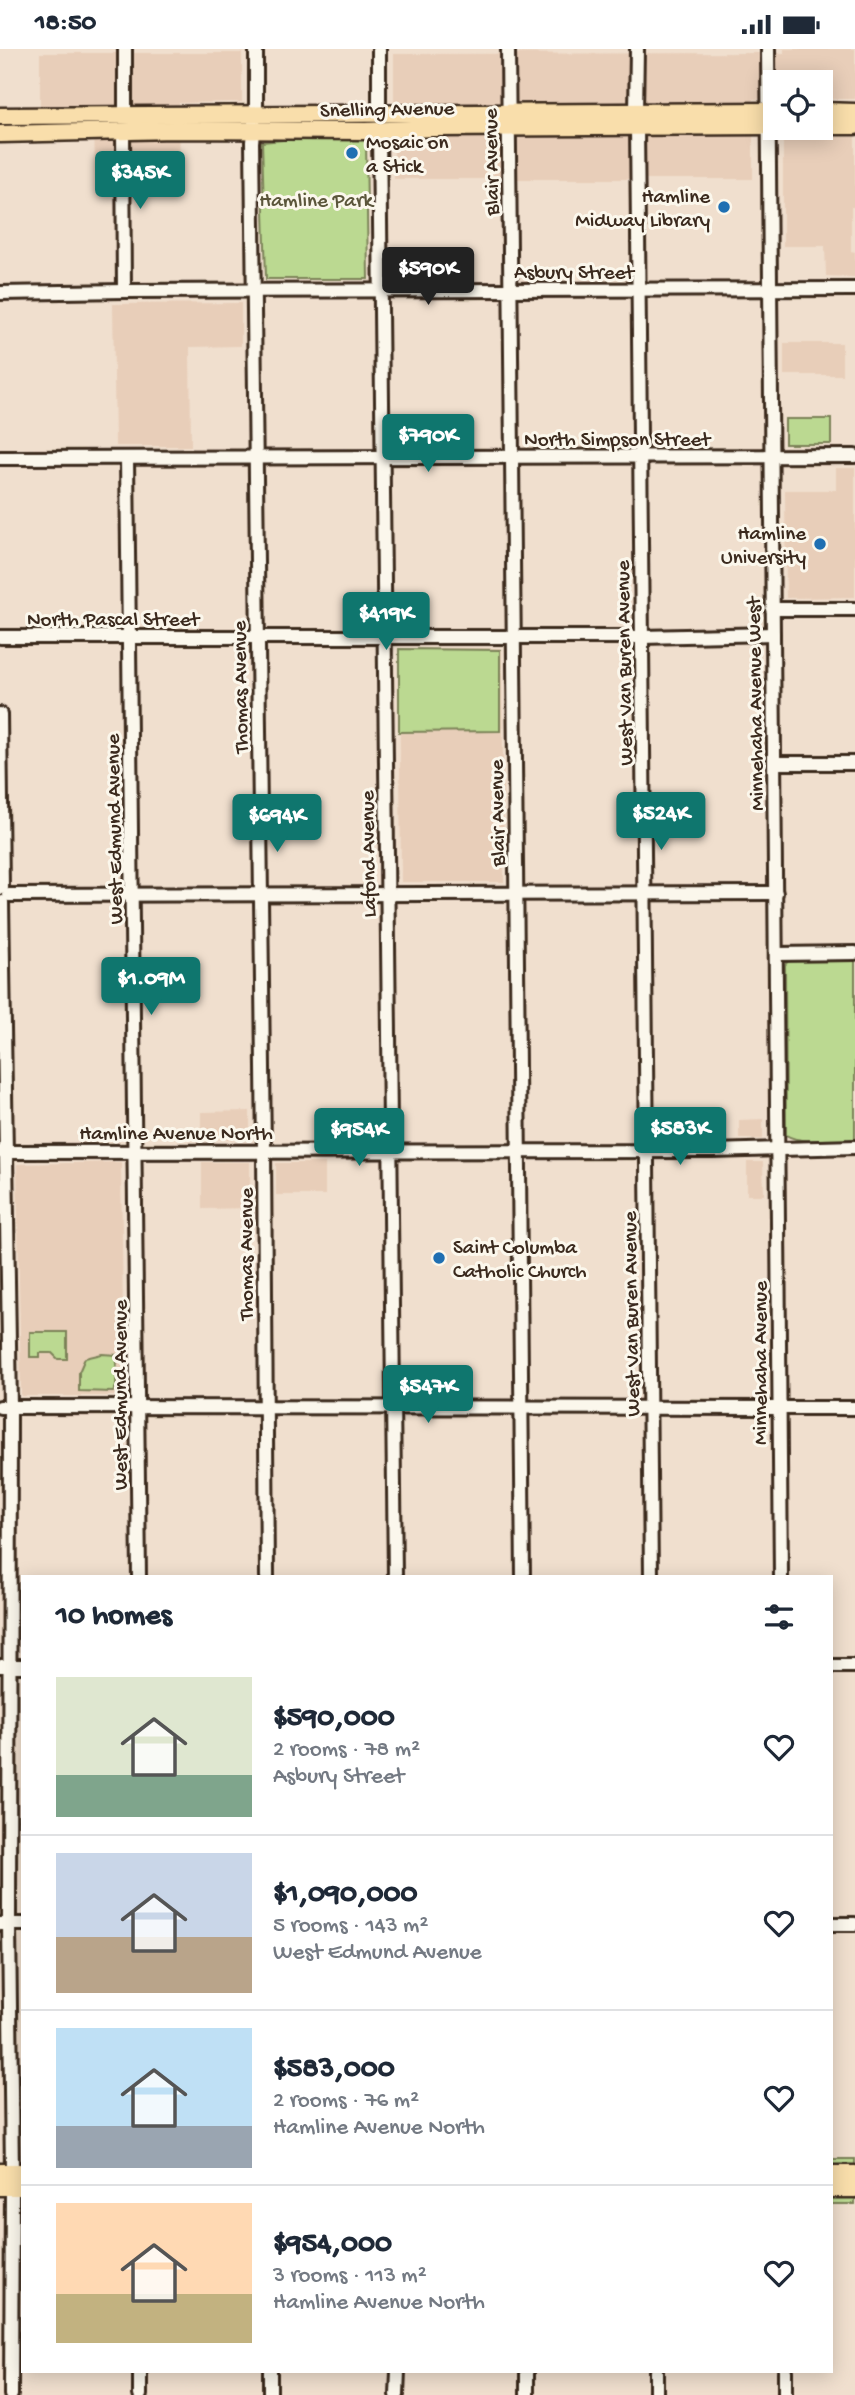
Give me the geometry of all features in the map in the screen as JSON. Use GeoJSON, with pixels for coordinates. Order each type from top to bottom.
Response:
{"type":"FeatureCollection","features":[{"type":"Feature","properties":{"kind":"main road"},"geometry":{"type":"LineString","coordinates":[[833,111],[855,112]]}},
{"type":"Feature","properties":{"kind":"main road","name":"Snelling Avenue"},"geometry":{"type":"LineString","coordinates":[[254,122],[379,113],[509,120],[763,118]]}},
{"type":"Feature","properties":{"kind":"main road","name":"Snelling Avenue"},"geometry":{"type":"LineString","coordinates":[[0,116],[124,122],[254,122],[379,130],[509,120]]}},
{"type":"Feature","properties":{"kind":"main road","name":"Snelling Avenue"},"geometry":{"type":"LineString","coordinates":[[0,134],[124,122]]}},
{"type":"Feature","properties":{"kind":"main road"},"geometry":{"type":"LineString","coordinates":[[833,126],[855,126]]}},
{"type":"Feature","properties":{"kind":"main road"},"geometry":{"type":"LineString","coordinates":[[833,2174],[855,2174]]}},
{"type":"Feature","properties":{"kind":"main road"},"geometry":{"type":"LineString","coordinates":[[833,2189],[855,2189]]}},
{"type":"Feature","properties":{"kind":"street"},"geometry":{"type":"LineString","coordinates":[[124,291],[125,49]]}},
{"type":"Feature","properties":{"kind":"street","name":"Thomas Avenue"},"geometry":{"type":"LineString","coordinates":[[256,49],[253,291],[267,1575]]}},
{"type":"Feature","properties":{"kind":"street"},"geometry":{"type":"LineString","coordinates":[[379,49],[379,113]]}},
{"type":"Feature","properties":{"kind":"street","name":"Blair Avenue"},"geometry":{"type":"LineString","coordinates":[[509,49],[523,1575]]}},
{"type":"Feature","properties":{"kind":"street","name":"West Van Buren Avenue"},"geometry":{"type":"LineString","coordinates":[[637,49],[651,1575]]}},
{"type":"Feature","properties":{"kind":"street","name":"Minnehaha Avenue West"},"geometry":{"type":"LineString","coordinates":[[768,49],[769,70]]}},
{"type":"Feature","properties":{"kind":"street","name":"Lafond Avenue"},"geometry":{"type":"LineString","coordinates":[[379,130],[395,1575]]}},
{"type":"Feature","properties":{"kind":"street","name":"Minnehaha Avenue West"},"geometry":{"type":"LineString","coordinates":[[771,140],[769,289],[777,1149]]}},
{"type":"Feature","properties":{"kind":"street","name":"Asbury Street"},"geometry":{"type":"LineString","coordinates":[[0,293],[855,289]]}},
{"type":"Feature","properties":{"kind":"street","name":"North Simpson Street"},"geometry":{"type":"LineString","coordinates":[[0,458],[855,456]]}},
{"type":"Feature","properties":{"kind":"street","name":"West Edmund Avenue"},"geometry":{"type":"LineString","coordinates":[[127,458],[139,1575]]}},
{"type":"Feature","properties":{"kind":"street"},"geometry":{"type":"LineString","coordinates":[[772,609],[855,609]]}},
{"type":"Feature","properties":{"kind":"street","name":"North Pascal Street"},"geometry":{"type":"LineString","coordinates":[[0,637],[642,637],[773,634]]}},
{"type":"Feature","properties":{"kind":"street"},"geometry":{"type":"LineString","coordinates":[[0,715],[2,1152],[11,1666],[4,1924],[12,2179],[11,2395]]}},
{"type":"Feature","properties":{"kind":"street"},"geometry":{"type":"LineString","coordinates":[[775,763],[855,763]]}},
{"type":"Feature","properties":{"kind":"street"},"geometry":{"type":"LineString","coordinates":[[2,895],[776,893]]}},
{"type":"Feature","properties":{"kind":"street"},"geometry":{"type":"LineString","coordinates":[[777,954],[855,953]]}},
{"type":"Feature","properties":{"kind":"street","name":"Hamline Avenue North"},"geometry":{"type":"LineString","coordinates":[[2,1152],[647,1151],[855,1147]]}},
{"type":"Feature","properties":{"kind":"street","name":"Minnehaha Avenue"},"geometry":{"type":"LineString","coordinates":[[777,1149],[781,1575]]}},
{"type":"Feature","properties":{"kind":"street"},"geometry":{"type":"LineString","coordinates":[[5,1407],[855,1408]]}},
{"type":"Feature","properties":{"kind":"street"},"geometry":{"type":"LineString","coordinates":[[833,1666],[855,1666]]}},
{"type":"Feature","properties":{"kind":"street"},"geometry":{"type":"LineString","coordinates":[[833,1924],[855,1924]]}},
{"type":"Feature","properties":{"kind":"street"},"geometry":{"type":"LineString","coordinates":[[140,2373],[140,2395]]}},
{"type":"Feature","properties":{"kind":"street"},"geometry":{"type":"LineString","coordinates":[[270,2373],[270,2395]]}},
{"type":"Feature","properties":{"kind":"street"},"geometry":{"type":"LineString","coordinates":[[397,2395],[398,2373]]}},
{"type":"Feature","properties":{"kind":"street"},"geometry":{"type":"LineString","coordinates":[[527,2373],[527,2395]]}},
{"type":"Feature","properties":{"kind":"street"},"geometry":{"type":"LineString","coordinates":[[656,2373],[656,2395]]}},
{"type":"Feature","properties":{"kind":"street"},"geometry":{"type":"LineString","coordinates":[[785,2373],[785,2395]]}},
{"type":"Feature","properties":{"kind":"shaded area"},"geometry":{"type":"Polygon","coordinates":[[[784,49],[855,49],[855,99],[833,99],[833,70],[763,70],[763,99],[753,99],[753,179],[394,179],[394,54],[784,53],[784,49]]]}},
{"type":"Feature","properties":{"kind":"shaded area"},"geometry":{"type":"Polygon","coordinates":[[[40,53],[242,53],[242,102],[179,103],[180,179],[95,180],[94,111],[40,110],[40,53]]]}},
{"type":"Feature","properties":{"kind":"shaded area"},"geometry":{"type":"Polygon","coordinates":[[[855,137],[855,207],[851,207],[851,251],[855,252],[855,277],[826,276],[825,246],[783,246],[783,140],[855,137]]]}},
{"type":"Feature","properties":{"kind":"shaded area"},"geometry":{"type":"Polygon","coordinates":[[[241,303],[241,346],[190,347],[191,446],[115,446],[113,304],[241,303]]]}},
{"type":"Feature","properties":{"kind":"shaded area"},"geometry":{"type":"Polygon","coordinates":[[[784,343],[842,343],[842,375],[784,375],[784,343]]]}},
{"type":"Feature","properties":{"kind":"shaded area","name":"Hamline University"},"geometry":{"type":"Polygon","coordinates":[[[836,468],[855,468],[855,597],[786,598],[785,490],[836,490],[836,468]]]}},
{"type":"Feature","properties":{"kind":"shaded area"},"geometry":{"type":"Polygon","coordinates":[[[399,648],[502,648],[504,882],[401,882],[399,648]]]}},
{"type":"Feature","properties":{"kind":"shaded area"},"geometry":{"type":"Polygon","coordinates":[[[250,1111],[250,1139],[201,1139],[201,1112],[250,1111]]]}},
{"type":"Feature","properties":{"kind":"shaded area"},"geometry":{"type":"Polygon","coordinates":[[[763,1119],[763,1139],[739,1139],[739,1120],[763,1119]]]}},
{"type":"Feature","properties":{"kind":"shaded area"},"geometry":{"type":"Polygon","coordinates":[[[121,1162],[124,1396],[21,1396],[17,1164],[121,1162]]]}},
{"type":"Feature","properties":{"kind":"shaded area"},"geometry":{"type":"Polygon","coordinates":[[[202,1162],[250,1162],[250,1208],[202,1209],[202,1162]]]}},
{"type":"Feature","properties":{"kind":"shaded area"},"geometry":{"type":"Polygon","coordinates":[[[747,1162],[763,1162],[764,1195],[747,1195],[747,1162]]]}},
{"type":"Feature","properties":{"kind":"shaded area"},"geometry":{"type":"Polygon","coordinates":[[[276,1163],[325,1163],[325,1195],[276,1195],[276,1163]]]}},
{"type":"Feature","properties":{"kind":"green space","name":"Hamline Park"},"geometry":{"type":"Polygon","coordinates":[[[366,140],[368,279],[266,279],[262,142],[366,140]]]}},
{"type":"Feature","properties":{"kind":"green space"},"geometry":{"type":"Polygon","coordinates":[[[785,419],[831,419],[831,444],[785,444],[785,419]]]}},
{"type":"Feature","properties":{"kind":"green space"},"geometry":{"type":"Polygon","coordinates":[[[399,649],[500,650],[500,731],[399,732],[399,649]]]}},
{"type":"Feature","properties":{"kind":"green space"},"geometry":{"type":"Polygon","coordinates":[[[793,959],[855,959],[855,1140],[809,1141],[786,1135],[785,965],[793,959]]]}},
{"type":"Feature","properties":{"kind":"green space"},"geometry":{"type":"Polygon","coordinates":[[[30,1332],[67,1332],[67,1359],[58,1359],[52,1353],[40,1353],[40,1357],[30,1357],[30,1332]]]}},
{"type":"Feature","properties":{"kind":"green space"},"geometry":{"type":"Polygon","coordinates":[[[102,1354],[117,1355],[116,1387],[113,1392],[79,1391],[79,1372],[85,1358],[102,1354]]]}},
{"type":"Feature","properties":{"kind":"green space"},"geometry":{"type":"Polygon","coordinates":[[[833,2159],[855,2159],[855,2204],[833,2204],[833,2159]]]}},
{"type":"Feature","properties":{"kind":"place","name":"Mosaic on a Stick"},"geometry":{"type":"Point","coordinates":[352,153]}},
{"type":"Feature","properties":{"kind":"place","name":"Hamline Midway Library"},"geometry":{"type":"Point","coordinates":[724,207]}},
{"type":"Feature","properties":{"kind":"place","name":"Hamline University"},"geometry":{"type":"Point","coordinates":[820,544]}},
{"type":"Feature","properties":{"kind":"place","name":"Saint Columba Catholic Church"},"geometry":{"type":"Point","coordinates":[439,1258]}}]}
